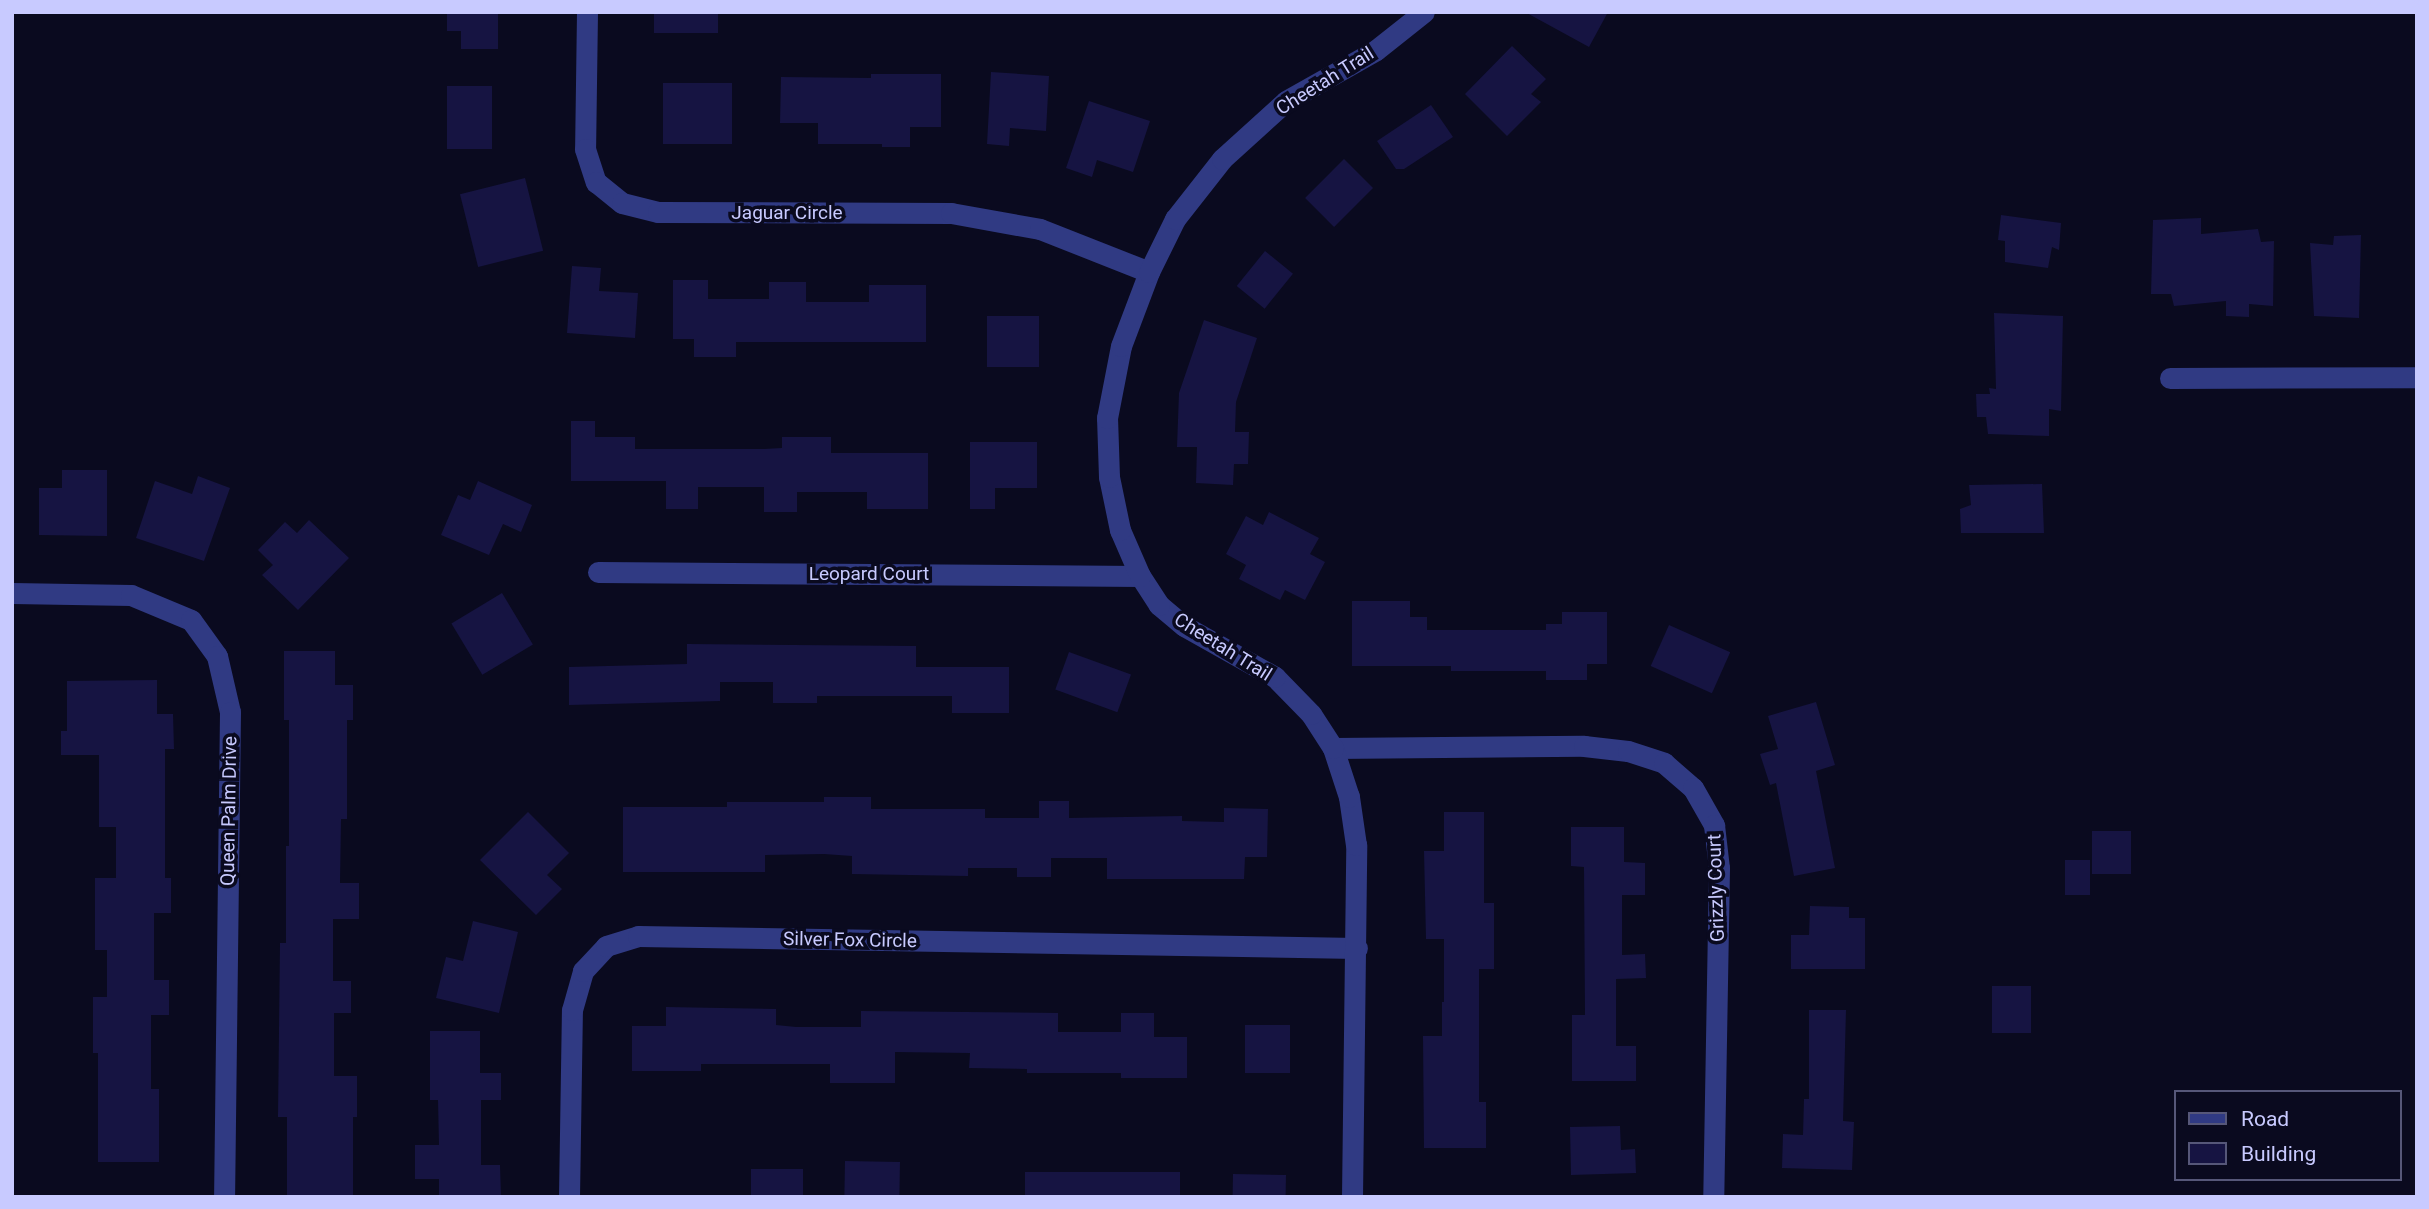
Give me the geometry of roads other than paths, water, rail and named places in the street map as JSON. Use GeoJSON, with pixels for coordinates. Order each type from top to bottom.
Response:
{"type":"FeatureCollection","features":[{"type":"Feature","properties":{"kind":"street","name":"Jaguar Circle"},"geometry":{"type":"LineString","coordinates":[[587,12],[585,149],[596,182],[622,203],[658,212],[951,213],[1040,229],[1149,272]]}},
{"type":"Feature","properties":{"kind":"street","name":"Cheetah Trail"},"geometry":{"type":"LineString","coordinates":[[1352,1197],[1357,948],[1356,845],[1349,797],[1333,748],[1311,714],[1275,677],[1184,626],[1159,605],[1140,576],[1120,530],[1110,477],[1107,418],[1121,346],[1149,272],[1175,219],[1222,159],[1286,101],[1377,50],[1424,12]]}},
{"type":"Feature","properties":{"kind":"street"},"geometry":{"type":"LineString","coordinates":[[2170,378],[2417,377]]}},
{"type":"Feature","properties":{"kind":"street","name":"Leopard Court"},"geometry":{"type":"LineString","coordinates":[[598,572],[1140,576]]}},
{"type":"Feature","properties":{"kind":"street","name":"Queen Palm Drive"},"geometry":{"type":"LineString","coordinates":[[12,593],[131,595],[191,620],[217,656],[230,712],[224,1197]]}},
{"type":"Feature","properties":{"kind":"street","name":"Grizzly Court"},"geometry":{"type":"LineString","coordinates":[[1333,748],[1606,748],[1628,751],[1664,763],[1693,788],[1714,825],[1719,868],[1713,1197]]}},
{"type":"Feature","properties":{"kind":"street","name":"Silver Fox Circle"},"geometry":{"type":"LineString","coordinates":[[569,1197],[572,1010],[583,971],[606,946],[638,936],[1357,948]]}}]}
